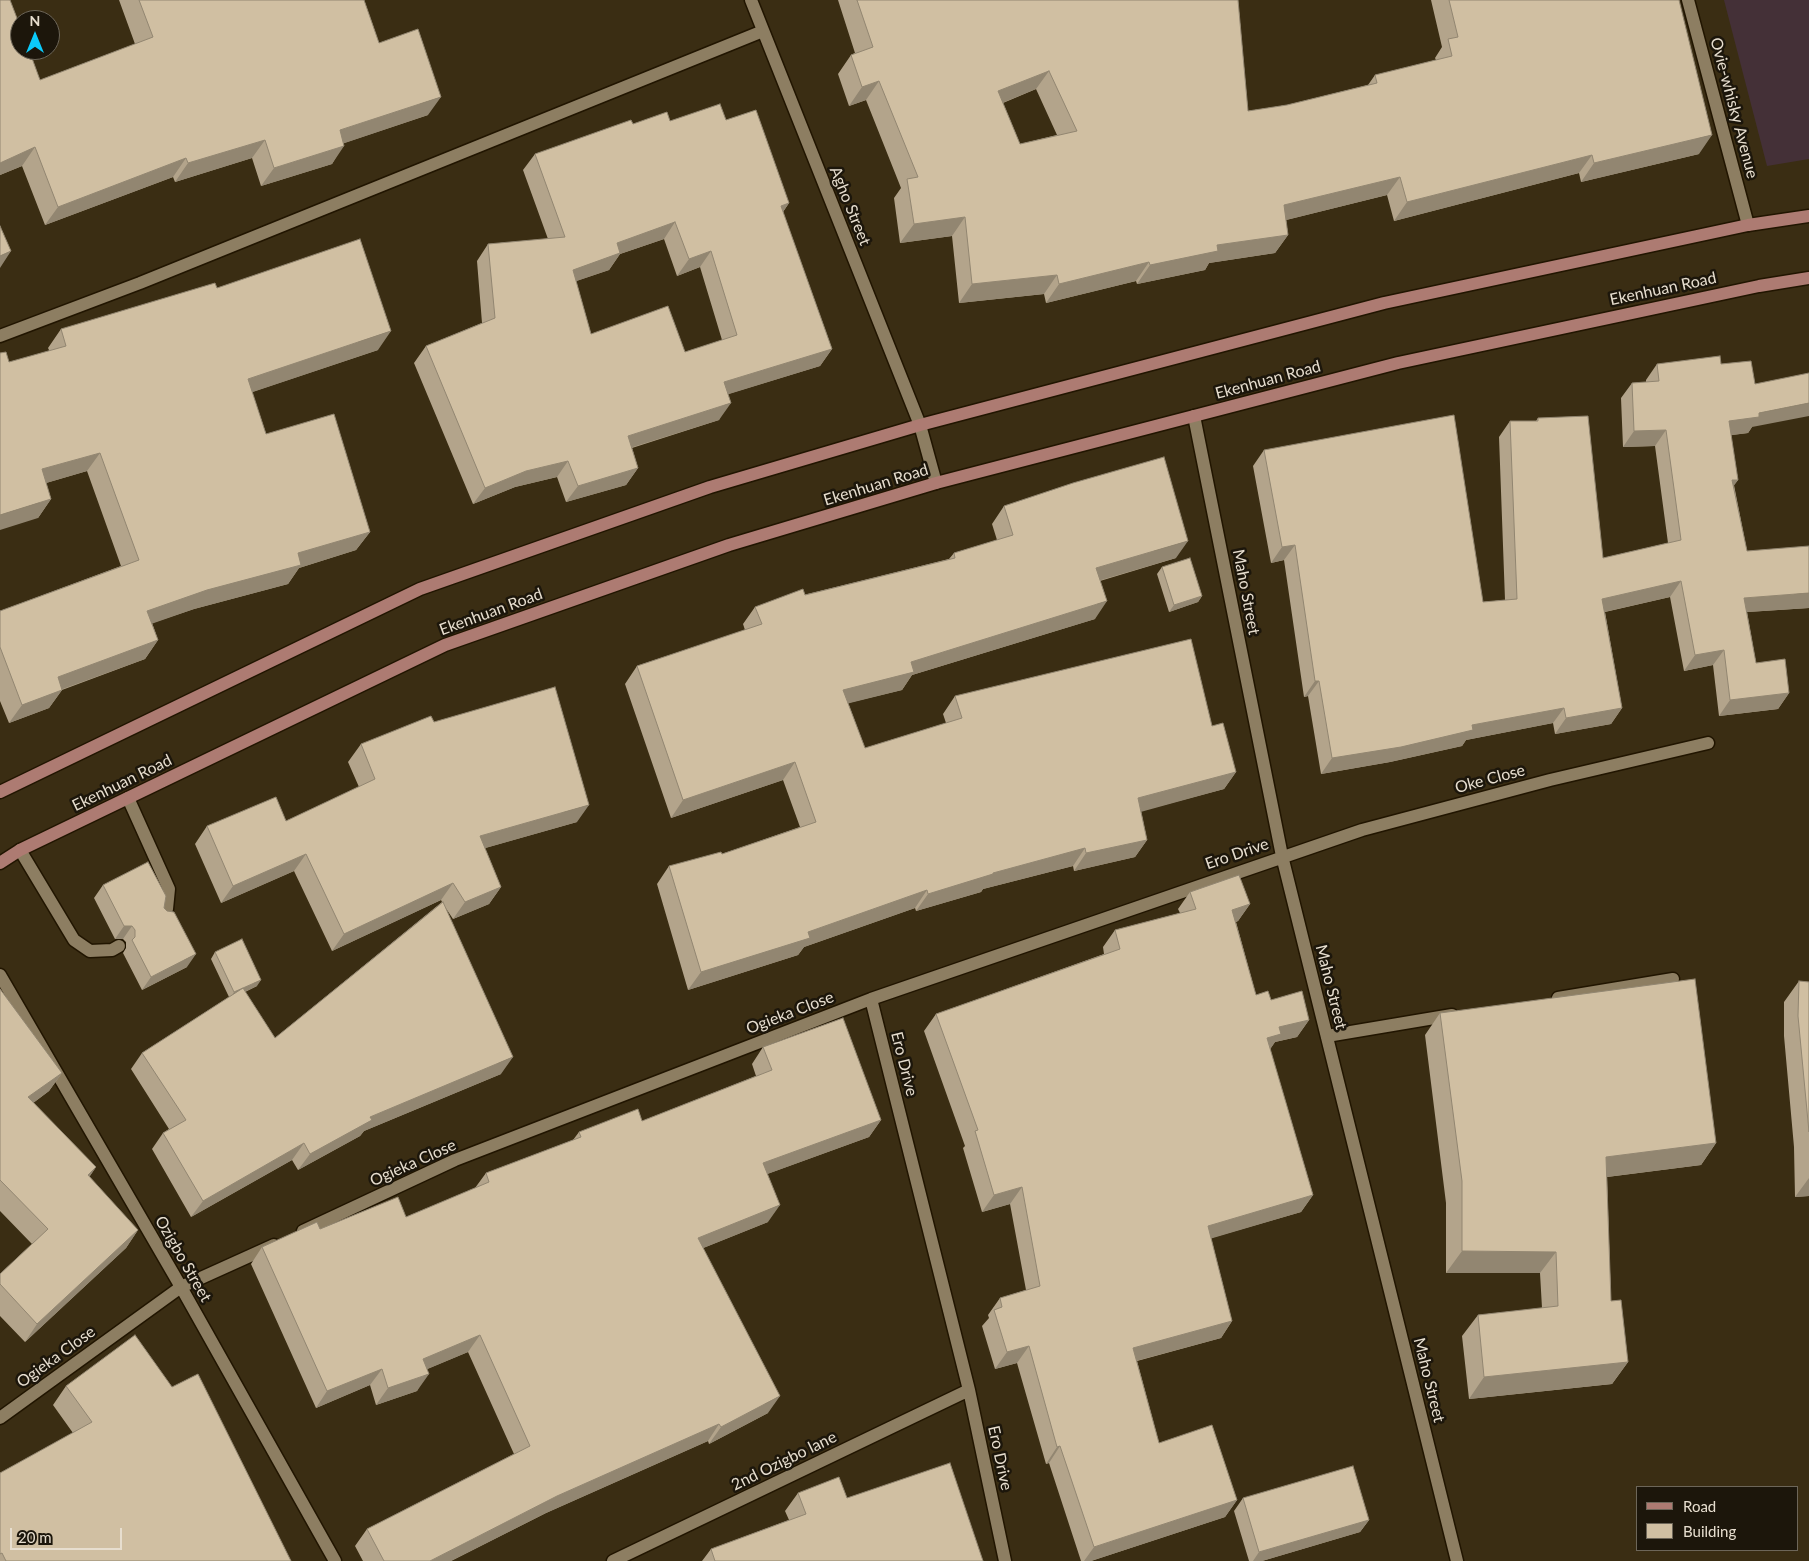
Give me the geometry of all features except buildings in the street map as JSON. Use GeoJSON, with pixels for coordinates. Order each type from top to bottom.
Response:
{"type":"FeatureCollection","features":[{"type":"Feature","properties":{"kind":"main road"},"geometry":{"type":"LineString","coordinates":[[0,792],[420,589],[710,487],[920,424],[1384,303],[1748,225],[1809,216]]}},
{"type":"Feature","properties":{"kind":"main road","name":"Ekenhuan Road"},"geometry":{"type":"LineString","coordinates":[[0,863],[20,850],[444,645],[729,545],[936,483],[1398,362],[1759,286],[1809,278]]}},
{"type":"Feature","properties":{"kind":"street","name":"Agho Street"},"geometry":{"type":"LineString","coordinates":[[751,0],[920,424],[936,483]]}},
{"type":"Feature","properties":{"kind":"street","name":"Ovie-whisky Avenue"},"geometry":{"type":"LineString","coordinates":[[1688,0],[1748,225]]}},
{"type":"Feature","properties":{"kind":"street"},"geometry":{"type":"LineString","coordinates":[[0,336],[149,279],[763,31]]}},
{"type":"Feature","properties":{"kind":"street","name":"Maho Street"},"geometry":{"type":"LineString","coordinates":[[1194,416],[1282,856],[1457,1561]]}},
{"type":"Feature","properties":{"kind":"street","name":"Oke Close"},"geometry":{"type":"LineString","coordinates":[[1282,856],[1362,830],[1484,797],[1708,742]]}},
{"type":"Feature","properties":{"kind":"street"},"geometry":{"type":"LineString","coordinates":[[128,798],[168,889],[167,909],[162,917]]}},
{"type":"Feature","properties":{"kind":"street"},"geometry":{"type":"LineString","coordinates":[[20,850],[74,940],[90,952],[112,950],[119,946]]}},
{"type":"Feature","properties":{"kind":"street","name":"Ero Drive"},"geometry":{"type":"LineString","coordinates":[[1004,1561],[969,1390],[871,999],[1282,856]]}},
{"type":"Feature","properties":{"kind":"street","name":"Ozigbo Street"},"geometry":{"type":"LineString","coordinates":[[0,975],[181,1288],[335,1561]]}},
{"type":"Feature","properties":{"kind":"street"},"geometry":{"type":"LineString","coordinates":[[1548,1000],[1673,979]]}},
{"type":"Feature","properties":{"kind":"street","name":"Ogieka Close"},"geometry":{"type":"LineString","coordinates":[[0,1418],[181,1288],[455,1160],[871,999]]}},
{"type":"Feature","properties":{"kind":"street"},"geometry":{"type":"LineString","coordinates":[[1326,1036],[1461,1014]]}},
{"type":"Feature","properties":{"kind":"street","name":"2nd Ozigbo lane"},"geometry":{"type":"LineString","coordinates":[[613,1561],[969,1390]]}},
{"type":"Feature","properties":{"kind":"shaded area"},"geometry":{"type":"Polygon","coordinates":[[[1724,0],[1809,0],[1809,159],[1767,166],[1724,0]]]}}]}
